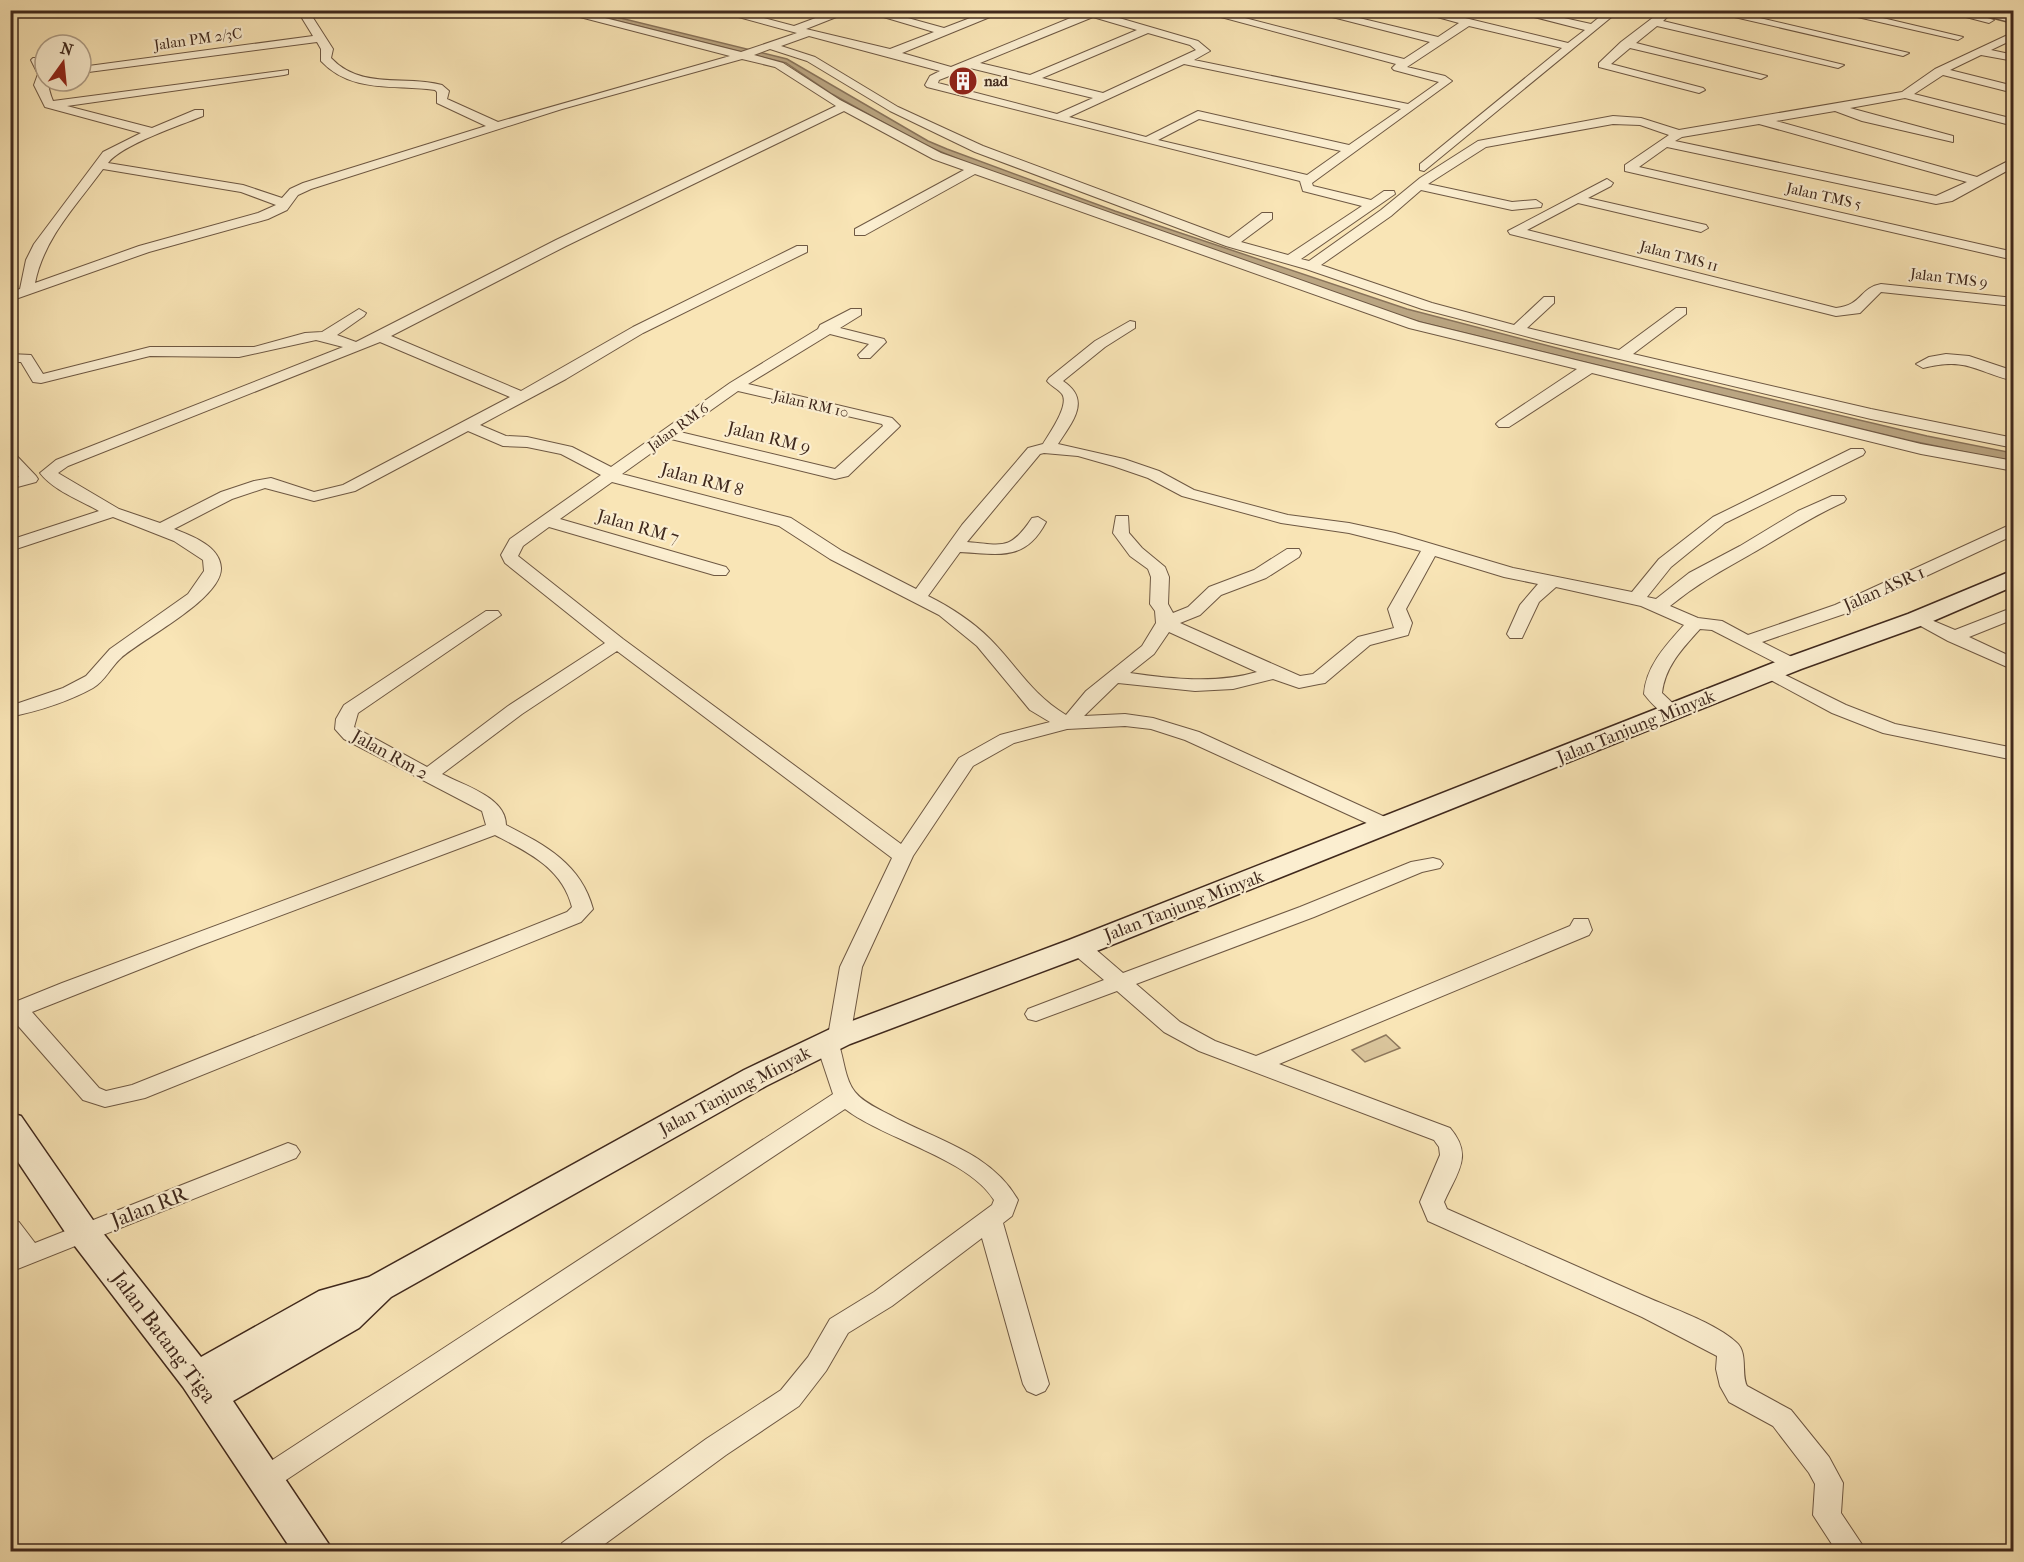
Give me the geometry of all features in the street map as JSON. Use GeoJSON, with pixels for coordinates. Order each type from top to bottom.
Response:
{"type":"FeatureCollection","features":[{"type":"Feature","properties":{"kind":"main road","name":"Jalan Tanjung Minyak"},"geometry":{"type":"LineString","coordinates":[[203,1387],[346,1318],[379,1288],[755,1078],[833,1040],[1389,826],[1781,668],[1917,619],[2013,577]]}},
{"type":"Feature","properties":{"kind":"main road","name":"Jalan Batang Tiga"},"geometry":{"type":"LineString","coordinates":[[10,1124],[83,1232],[203,1387],[315,1551]]}},
{"type":"Feature","properties":{"kind":"street"},"geometry":{"type":"LineString","coordinates":[[302,10],[327,49],[325,59],[335,68],[374,84],[438,87],[443,91],[441,101],[497,126]]}},
{"type":"Feature","properties":{"kind":"street"},"geometry":{"type":"LineString","coordinates":[[558,10],[743,55],[788,70],[917,147],[973,170],[1414,324],[1921,449],[2013,466]]}},
{"type":"Feature","properties":{"kind":"street"},"geometry":{"type":"LineString","coordinates":[[718,10],[891,53],[951,71]]}},
{"type":"Feature","properties":{"kind":"street"},"geometry":{"type":"LineString","coordinates":[[741,16],[758,10]]}},
{"type":"Feature","properties":{"kind":"street"},"geometry":{"type":"LineString","coordinates":[[794,29],[849,10]]}},
{"type":"Feature","properties":{"kind":"street"},"geometry":{"type":"LineString","coordinates":[[865,10],[945,32]]}},
{"type":"Feature","properties":{"kind":"street"},"geometry":{"type":"LineString","coordinates":[[1310,10],[1440,41]]}},
{"type":"Feature","properties":{"kind":"street"},"geometry":{"type":"LineString","coordinates":[[1417,10],[1570,46]]}},
{"type":"Feature","properties":{"kind":"street"},"geometry":{"type":"LineString","coordinates":[[1512,10],[1592,28]]}},
{"type":"Feature","properties":{"kind":"street"},"geometry":{"type":"LineString","coordinates":[[1670,10],[1625,44],[1603,65],[1699,90]]}},
{"type":"Feature","properties":{"kind":"street"},"geometry":{"type":"LineString","coordinates":[[1709,10],[1903,53]]}},
{"type":"Feature","properties":{"kind":"street"},"geometry":{"type":"LineString","coordinates":[[1832,10],[1958,37]]}},
{"type":"Feature","properties":{"kind":"street"},"geometry":{"type":"LineString","coordinates":[[1944,10],[1989,20]]}},
{"type":"Feature","properties":{"kind":"street"},"geometry":{"type":"LineString","coordinates":[[1970,10],[2013,19]]}},
{"type":"Feature","properties":{"kind":"street"},"geometry":{"type":"LineString","coordinates":[[891,53],[993,11]]}},
{"type":"Feature","properties":{"kind":"street"},"geometry":{"type":"LineString","coordinates":[[1209,11],[1405,63]]}},
{"type":"Feature","properties":{"kind":"street"},"geometry":{"type":"LineString","coordinates":[[1290,260],[1374,205],[1422,168],[1613,11]]}},
{"type":"Feature","properties":{"kind":"street"},"geometry":{"type":"LineString","coordinates":[[1058,118],[1201,53],[1203,48],[1097,12],[934,78],[931,84],[1058,118],[1147,141],[1308,178]]}},
{"type":"Feature","properties":{"kind":"street"},"geometry":{"type":"LineString","coordinates":[[1374,205],[1317,193],[1307,188],[1305,182],[1446,81],[1398,68],[1468,22]]}},
{"type":"Feature","properties":{"kind":"street"},"geometry":{"type":"LineString","coordinates":[[1653,22],[1838,65]]}},
{"type":"Feature","properties":{"kind":"street"},"geometry":{"type":"LineString","coordinates":[[1031,79],[1147,30]]}},
{"type":"Feature","properties":{"kind":"street"},"geometry":{"type":"LineString","coordinates":[[10,297],[144,249],[263,216],[282,207],[294,192],[307,186],[497,126],[743,55],[807,33]]}},
{"type":"Feature","properties":{"kind":"street"},"geometry":{"type":"LineString","coordinates":[[1666,142],[1678,134],[1905,95],[1939,71],[2013,35]]}},
{"type":"Feature","properties":{"kind":"street","name":"Jalan PM 2/3C"},"geometry":{"type":"LineString","coordinates":[[93,68],[320,38]]}},
{"type":"Feature","properties":{"kind":"street"},"geometry":{"type":"LineString","coordinates":[[1625,44],[1761,76]]}},
{"type":"Feature","properties":{"kind":"street"},"geometry":{"type":"LineString","coordinates":[[766,46],[811,59],[894,109],[979,149],[1231,243],[1290,260],[1426,306],[1517,330],[1871,414],[2013,443]]}},
{"type":"Feature","properties":{"kind":"street"},"geometry":{"type":"LineString","coordinates":[[1980,51],[2013,58]]}},
{"type":"Feature","properties":{"kind":"street"},"geometry":{"type":"LineString","coordinates":[[1184,61],[1408,107]]}},
{"type":"Feature","properties":{"kind":"street"},"geometry":{"type":"LineString","coordinates":[[969,64],[1105,97]]}},
{"type":"Feature","properties":{"kind":"street"},"geometry":{"type":"LineString","coordinates":[[1939,71],[2013,90]]}},
{"type":"Feature","properties":{"kind":"street"},"geometry":{"type":"LineString","coordinates":[[49,105],[284,72]]}},
{"type":"Feature","properties":{"kind":"street"},"geometry":{"type":"LineString","coordinates":[[1021,108],[1068,88]]}},
{"type":"Feature","properties":{"kind":"street"},"geometry":{"type":"LineString","coordinates":[[44,93],[49,105]]}},
{"type":"Feature","properties":{"kind":"street"},"geometry":{"type":"LineString","coordinates":[[1905,95],[2013,123]]}},
{"type":"Feature","properties":{"kind":"street"},"geometry":{"type":"LineString","coordinates":[[49,105],[151,132]]}},
{"type":"Feature","properties":{"kind":"street"},"geometry":{"type":"LineString","coordinates":[[10,484],[48,473],[62,463],[355,347],[561,243],[846,106]]}},
{"type":"Feature","properties":{"kind":"street"},"geometry":{"type":"LineString","coordinates":[[1838,108],[1866,118],[1949,140]]}},
{"type":"Feature","properties":{"kind":"street"},"geometry":{"type":"LineString","coordinates":[[26,292],[33,260],[41,244],[107,154],[151,132],[199,113]]}},
{"type":"Feature","properties":{"kind":"street"},"geometry":{"type":"LineString","coordinates":[[1147,141],[1198,115],[1350,150]]}},
{"type":"Feature","properties":{"kind":"street"},"geometry":{"type":"LineString","coordinates":[[1296,283],[1438,171],[1482,144],[1613,120],[1641,122],[1678,134]]}},
{"type":"Feature","properties":{"kind":"street"},"geometry":{"type":"LineString","coordinates":[[1761,120],[1977,181]]}},
{"type":"Feature","properties":{"kind":"street"},"geometry":{"type":"LineString","coordinates":[[1666,142],[1936,200],[1947,198],[2013,162]]}},
{"type":"Feature","properties":{"kind":"street","name":"Jalan TMS 5"},"geometry":{"type":"LineString","coordinates":[[1666,142],[1630,166],[1636,172],[2013,256]]}},
{"type":"Feature","properties":{"kind":"street"},"geometry":{"type":"LineString","coordinates":[[100,165],[243,189],[284,203]]}},
{"type":"Feature","properties":{"kind":"street"},"geometry":{"type":"LineString","coordinates":[[1422,168],[1438,171]]}},
{"type":"Feature","properties":{"kind":"street"},"geometry":{"type":"LineString","coordinates":[[860,232],[973,170]]}},
{"type":"Feature","properties":{"kind":"street"},"geometry":{"type":"LineString","coordinates":[[1576,199],[1607,183]]}},
{"type":"Feature","properties":{"kind":"street"},"geometry":{"type":"LineString","coordinates":[[1418,186],[1512,206],[1531,207],[1536,204]]}},
{"type":"Feature","properties":{"kind":"street"},"geometry":{"type":"LineString","coordinates":[[1576,199],[1701,228]]}},
{"type":"Feature","properties":{"kind":"street","name":"Jalan TMS 11"},"geometry":{"type":"LineString","coordinates":[[1576,199],[1515,231],[1836,312],[1854,310],[1876,289],[1881,288]]}},
{"type":"Feature","properties":{"kind":"street"},"geometry":{"type":"LineString","coordinates":[[1231,243],[1267,216]]}},
{"type":"Feature","properties":{"kind":"street"},"geometry":{"type":"LineString","coordinates":[[159,530],[240,491],[263,483],[274,483],[308,496],[323,496],[349,488],[469,426],[638,330],[802,249]]}},
{"type":"Feature","properties":{"kind":"street","name":"Jalan TMS 9"},"geometry":{"type":"LineString","coordinates":[[1881,288],[2013,302]]}},
{"type":"Feature","properties":{"kind":"street"},"geometry":{"type":"LineString","coordinates":[[1517,330],[1549,300]]}},
{"type":"Feature","properties":{"kind":"street"},"geometry":{"type":"LineString","coordinates":[[1622,355],[1681,311]]}},
{"type":"Feature","properties":{"kind":"street","name":"Jalan RM 6"},"geometry":{"type":"LineString","coordinates":[[617,643],[529,574],[509,555],[516,543],[735,386],[825,328],[856,312]]}},
{"type":"Feature","properties":{"kind":"street"},"geometry":{"type":"LineString","coordinates":[[327,335],[359,313]]}},
{"type":"Feature","properties":{"kind":"street"},"geometry":{"type":"LineString","coordinates":[[1048,448],[1071,408],[1072,400],[1070,393],[1054,381],[1100,344],[1130,325]]}},
{"type":"Feature","properties":{"kind":"street"},"geometry":{"type":"LineString","coordinates":[[825,328],[879,342],[866,355]]}},
{"type":"Feature","properties":{"kind":"street"},"geometry":{"type":"LineString","coordinates":[[10,358],[24,356],[38,379],[42,380],[81,371],[135,354],[254,351],[299,337],[327,335],[355,347]]}},
{"type":"Feature","properties":{"kind":"street"},"geometry":{"type":"LineString","coordinates":[[379,336],[522,397]]}},
{"type":"Feature","properties":{"kind":"street"},"geometry":{"type":"LineString","coordinates":[[1923,364],[1936,358],[1953,358],[1983,364],[2013,377]]}},
{"type":"Feature","properties":{"kind":"street"},"geometry":{"type":"LineString","coordinates":[[1504,424],[1590,368]]}},
{"type":"Feature","properties":{"kind":"street"},"geometry":{"type":"LineString","coordinates":[[1720,398],[1740,383]]}},
{"type":"Feature","properties":{"kind":"street","name":"Jalan RM 10"},"geometry":{"type":"LineString","coordinates":[[735,386],[886,421],[892,426],[842,473],[825,472]]}},
{"type":"Feature","properties":{"kind":"street","name":"Jalan RM 8"},"geometry":{"type":"LineString","coordinates":[[469,426],[503,441],[533,443],[566,450],[611,475],[785,522],[836,555],[920,596],[945,611],[983,642],[1037,706],[1069,723]]}},
{"type":"Feature","properties":{"kind":"street","name":"Jalan RM 9"},"geometry":{"type":"LineString","coordinates":[[668,434],[825,472]]}},
{"type":"Feature","properties":{"kind":"street"},"geometry":{"type":"LineString","coordinates":[[920,596],[955,547],[1034,451],[1048,448],[1105,459],[1142,470],[1188,493],[1287,520],[1349,528],[1431,548],[1510,573],[1636,599],[1695,622],[1716,625],[1750,640],[1781,668],[1839,709],[1890,729],[2013,754]]}},
{"type":"Feature","properties":{"kind":"street"},"geometry":{"type":"LineString","coordinates":[[1636,599],[1665,563],[1719,520],[1857,452]]}},
{"type":"Feature","properties":{"kind":"street"},"geometry":{"type":"LineString","coordinates":[[10,458],[30,479]]}},
{"type":"Feature","properties":{"kind":"street"},"geometry":{"type":"LineString","coordinates":[[10,712],[88,683],[116,653],[191,601],[209,584],[215,572],[212,560],[201,548],[113,512],[62,484],[48,473]]}},
{"type":"Feature","properties":{"kind":"street"},"geometry":{"type":"LineString","coordinates":[[1658,607],[1695,577],[1746,550],[1804,514],[1838,499]]}},
{"type":"Feature","properties":{"kind":"street"},"geometry":{"type":"LineString","coordinates":[[10,546],[113,512]]}},
{"type":"Feature","properties":{"kind":"street"},"geometry":{"type":"LineString","coordinates":[[1069,723],[1083,704],[1155,642],[1165,623],[1164,611],[1159,604],[1160,577],[1156,567],[1136,552],[1121,533],[1122,519]]}},
{"type":"Feature","properties":{"kind":"street","name":"Jalan RM 7"},"geometry":{"type":"LineString","coordinates":[[547,521],[720,571]]}},
{"type":"Feature","properties":{"kind":"street"},"geometry":{"type":"LineString","coordinates":[[955,547],[1012,548],[1023,545],[1033,534],[1038,522]]}},
{"type":"Feature","properties":{"kind":"street","name":"Jalan ASR 1"},"geometry":{"type":"LineString","coordinates":[[1750,640],[1840,609],[2013,528]]}},
{"type":"Feature","properties":{"kind":"street"},"geometry":{"type":"LineString","coordinates":[[1165,623],[1274,673],[1299,682],[1319,679],[1364,640],[1402,631],[1403,623],[1397,609],[1431,548]]}},
{"type":"Feature","properties":{"kind":"street"},"geometry":{"type":"LineString","coordinates":[[1165,623],[1194,611],[1215,591],[1260,574],[1293,553]]}},
{"type":"Feature","properties":{"kind":"street"},"geometry":{"type":"LineString","coordinates":[[1516,634],[1525,606],[1533,595],[1552,582]]}},
{"type":"Feature","properties":{"kind":"street"},"geometry":{"type":"LineString","coordinates":[[1954,638],[2013,612]]}},
{"type":"Feature","properties":{"kind":"street","name":"Jalan Rm 2"},"geometry":{"type":"LineString","coordinates":[[492,615],[351,709],[345,718],[344,729],[427,776],[490,807],[496,817],[496,828]]}},
{"type":"Feature","properties":{"kind":"street"},"geometry":{"type":"LineString","coordinates":[[1917,619],[2013,665]]}},
{"type":"Feature","properties":{"kind":"street"},"geometry":{"type":"LineString","coordinates":[[1673,712],[1653,694],[1653,684],[1661,667],[1695,622]]}},
{"type":"Feature","properties":{"kind":"street"},"geometry":{"type":"LineString","coordinates":[[427,776],[515,710],[617,643],[903,856]]}},
{"type":"Feature","properties":{"kind":"street"},"geometry":{"type":"LineString","coordinates":[[1116,677],[1211,687],[1231,686],[1274,673]]}},
{"type":"Feature","properties":{"kind":"street"},"geometry":{"type":"LineString","coordinates":[[572,1551],[716,1447],[790,1398],[817,1364],[839,1326],[883,1299],[1002,1210],[1006,1200],[1003,1192],[986,1175],[941,1150],[895,1130],[846,1097],[833,1040],[851,967],[903,856],[955,777],[971,758],[1007,739],[1069,723],[1125,720],[1166,727],[1389,826]]}},
{"type":"Feature","properties":{"kind":"street"},"geometry":{"type":"LineString","coordinates":[[496,828],[558,862],[581,897],[583,909],[563,921],[137,1092],[105,1099],[91,1094],[14,1012],[213,932],[389,870],[496,828]]}},
{"type":"Feature","properties":{"kind":"street"},"geometry":{"type":"LineString","coordinates":[[1036,1014],[1307,912],[1418,866],[1433,864]]}},
{"type":"Feature","properties":{"kind":"street"},"geometry":{"type":"LineString","coordinates":[[1258,1064],[1581,930],[1581,924]]}},
{"type":"Feature","properties":{"kind":"street"},"geometry":{"type":"LineString","coordinates":[[1079,947],[1172,1027],[1207,1046],[1442,1134],[1451,1145],[1452,1155],[1432,1202],[1437,1215],[1651,1310],[1715,1341],[1730,1352],[1729,1369],[1733,1386],[1738,1394],[1782,1418],[1820,1465],[1829,1483],[1827,1515],[1853,1551]]}},
{"type":"Feature","properties":{"kind":"street"},"geometry":{"type":"LineString","coordinates":[[267,1478],[846,1097]]}},
{"type":"Feature","properties":{"kind":"street","name":"Jalan RR"},"geometry":{"type":"LineString","coordinates":[[20,1258],[288,1152]]}},
{"type":"Feature","properties":{"kind":"street"},"geometry":{"type":"LineString","coordinates":[[990,1221],[1036,1383]]}},
{"type":"Feature","properties":{"kind":"street"},"geometry":{"type":"LineString","coordinates":[[10,1228],[20,1258]]}},
{"type":"Feature","properties":{"kind":"shaded area"},"geometry":{"type":"Polygon","coordinates":[[[578,11],[592,11],[787,59],[928,141],[947,149],[1115,211],[1407,309],[1576,353],[1927,436],[2013,453],[2013,462],[1907,440],[1382,311],[980,168],[922,144],[832,94],[786,63],[578,11]]]}},
{"type":"Feature","properties":{"kind":"shaded area"},"geometry":{"type":"Polygon","coordinates":[[[1386,1035],[1400,1048],[1365,1062],[1352,1050],[1386,1035]]]}},
{"type":"Feature","properties":{"kind":"place","name":"nad"},"geometry":{"type":"Point","coordinates":[963,81]}}]}
